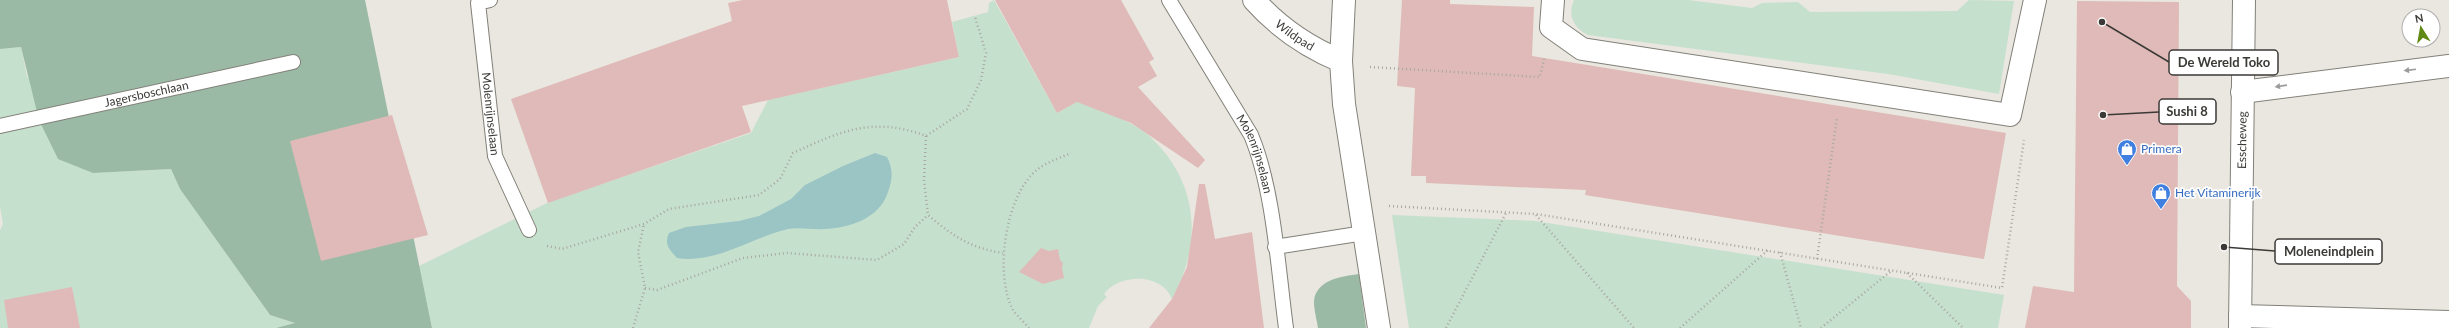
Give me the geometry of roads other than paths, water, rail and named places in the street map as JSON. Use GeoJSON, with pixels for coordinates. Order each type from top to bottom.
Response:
{"type":"FeatureCollection","features":[{"type":"Feature","properties":{"kind":"street","name":"Wildpad"},"geometry":{"type":"LineString","coordinates":[[1254,0],[1264,11],[1311,48],[1341,61]]}},
{"type":"Feature","properties":{"kind":"street"},"geometry":{"type":"LineString","coordinates":[[1344,0],[1341,61],[1344,104],[1379,328]]}},
{"type":"Feature","properties":{"kind":"street"},"geometry":{"type":"LineString","coordinates":[[1553,0],[1551,27],[1582,49],[2010,115],[2035,0]]}},
{"type":"Feature","properties":{"kind":"street","name":"Esscheweg"},"geometry":{"type":"LineString","coordinates":[[2240,322],[2244,0]]}},
{"type":"Feature","properties":{"kind":"street"},"geometry":{"type":"LineString","coordinates":[[2242,92],[2449,66]]}},
{"type":"Feature","properties":{"kind":"street"},"geometry":{"type":"LineString","coordinates":[[2240,322],[2449,322]]}},
{"type":"Feature","properties":{"kind":"lane","name":"Molenrijnselaan"},"geometry":{"type":"LineString","coordinates":[[490,0],[478,3],[495,156],[529,230]]}},
{"type":"Feature","properties":{"kind":"lane","name":"Molenrijnselaan"},"geometry":{"type":"LineString","coordinates":[[1169,0],[1251,135],[1260,157],[1275,247],[1286,328]]}},
{"type":"Feature","properties":{"kind":"lane","name":"Jagersboschlaan"},"geometry":{"type":"LineString","coordinates":[[0,126],[293,62]]}},
{"type":"Feature","properties":{"kind":"lane"},"geometry":{"type":"LineString","coordinates":[[1275,247],[1364,234]]}},
{"type":"Feature","properties":{"kind":"water"},"geometry":{"type":"Polygon","coordinates":[[[875,153],[887,157],[892,174],[891,182],[884,201],[878,209],[863,220],[854,224],[834,228],[788,229],[719,254],[691,259],[677,258],[668,246],[667,240],[669,233],[686,227],[739,221],[759,216],[791,199],[805,185],[843,166],[875,153]]]}},
{"type":"Feature","properties":{"kind":"place","name":"De Wereld Toko"},"geometry":{"type":"Point","coordinates":[2102,22]}},
{"type":"Feature","properties":{"kind":"place","name":"Sushi 8"},"geometry":{"type":"Point","coordinates":[2103,115]}},
{"type":"Feature","properties":{"kind":"place","name":"Primera"},"geometry":{"type":"Point","coordinates":[2127,166]}},
{"type":"Feature","properties":{"kind":"place","name":"Het Vitaminerijk"},"geometry":{"type":"Point","coordinates":[2161,210]}},
{"type":"Feature","properties":{"kind":"place","name":"Moleneindplein"},"geometry":{"type":"Point","coordinates":[2224,247]}}]}
